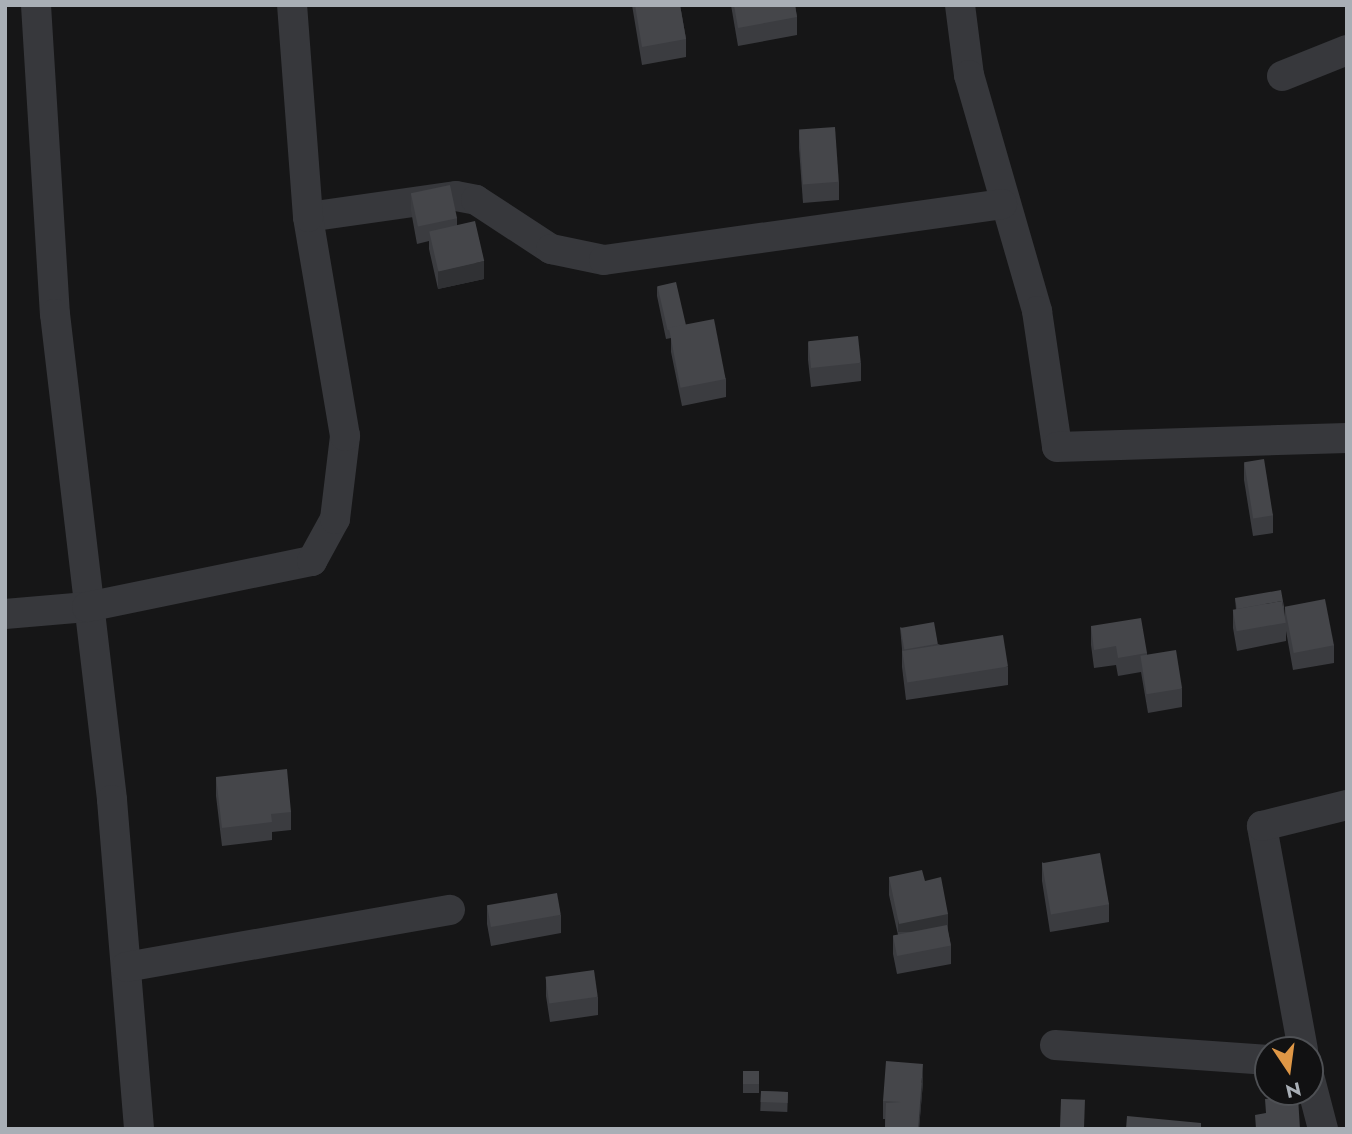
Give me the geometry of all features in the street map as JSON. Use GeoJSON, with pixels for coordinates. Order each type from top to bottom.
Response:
{"type":"FeatureCollection","features":[{"type":"Feature","properties":{"kind":"street"},"geometry":{"type":"LineString","coordinates":[[36,5],[55,314],[126,967],[139,1129]]}},
{"type":"Feature","properties":{"kind":"street"},"geometry":{"type":"LineString","coordinates":[[5,614],[87,607],[312,561],[335,519],[345,436],[308,217],[292,5]]}},
{"type":"Feature","properties":{"kind":"street"},"geometry":{"type":"LineString","coordinates":[[960,5],[969,75],[1002,204],[1037,311],[1057,447],[1347,438]]}},
{"type":"Feature","properties":{"kind":"street"},"geometry":{"type":"LineString","coordinates":[[1282,76],[1347,50]]}},
{"type":"Feature","properties":{"kind":"street"},"geometry":{"type":"LineString","coordinates":[[308,217],[456,196],[476,200],[551,249],[604,260],[1002,204]]}},
{"type":"Feature","properties":{"kind":"street"},"geometry":{"type":"LineString","coordinates":[[1300,1036],[1262,826],[1347,805]]}},
{"type":"Feature","properties":{"kind":"street"},"geometry":{"type":"LineString","coordinates":[[126,967],[450,910]]}},
{"type":"Feature","properties":{"kind":"street"},"geometry":{"type":"LineString","coordinates":[[1055,1045],[1254,1059]]}},
{"type":"Feature","properties":{"kind":"street"},"geometry":{"type":"LineString","coordinates":[[1317,1106],[1323,1129]]}},
{"type":"Feature","properties":{"kind":"building"},"geometry":{"type":"Polygon","coordinates":[[[635,5],[680,5],[686,39],[642,47],[635,5]]]}},
{"type":"Feature","properties":{"kind":"building"},"geometry":{"type":"Polygon","coordinates":[[[734,5],[795,5],[797,17],[738,28],[734,5]]]}},
{"type":"Feature","properties":{"kind":"building"},"geometry":{"type":"Polygon","coordinates":[[[835,127],[839,182],[803,184],[799,130],[835,127]]]}},
{"type":"Feature","properties":{"kind":"building"},"geometry":{"type":"Polygon","coordinates":[[[450,185],[457,218],[418,227],[411,193],[450,185]]]}},
{"type":"Feature","properties":{"kind":"building"},"geometry":{"type":"Polygon","coordinates":[[[475,221],[484,261],[438,272],[429,232],[475,221]]]}},
{"type":"Feature","properties":{"kind":"building"},"geometry":{"type":"Polygon","coordinates":[[[676,282],[686,326],[668,330],[657,286],[676,282]]]}},
{"type":"Feature","properties":{"kind":"building"},"geometry":{"type":"Polygon","coordinates":[[[714,319],[726,379],[680,388],[669,328],[714,319]]]}},
{"type":"Feature","properties":{"kind":"building"},"geometry":{"type":"Polygon","coordinates":[[[858,336],[861,363],[811,368],[808,341],[858,336]]]}},
{"type":"Feature","properties":{"kind":"building"},"geometry":{"type":"Polygon","coordinates":[[[1264,459],[1273,515],[1253,518],[1244,462],[1264,459]]]}},
{"type":"Feature","properties":{"kind":"building"},"geometry":{"type":"Polygon","coordinates":[[[1281,590],[1283,608],[1282,601],[1237,609],[1235,598],[1281,590]]]}},
{"type":"Feature","properties":{"kind":"building"},"geometry":{"type":"Polygon","coordinates":[[[1325,599],[1334,645],[1294,653],[1285,607],[1325,599]]]}},
{"type":"Feature","properties":{"kind":"building"},"geometry":{"type":"Polygon","coordinates":[[[1282,601],[1286,623],[1237,631],[1233,610],[1282,601]]]}},
{"type":"Feature","properties":{"kind":"building"},"geometry":{"type":"Polygon","coordinates":[[[1141,618],[1147,653],[1118,658],[1116,646],[1094,650],[1091,626],[1141,618]]]}},
{"type":"Feature","properties":{"kind":"building"},"geometry":{"type":"Polygon","coordinates":[[[934,622],[938,644],[904,650],[901,628],[934,622]]]}},
{"type":"Feature","properties":{"kind":"building"},"geometry":{"type":"Polygon","coordinates":[[[1003,635],[1008,667],[907,683],[902,651],[1003,635]]]}},
{"type":"Feature","properties":{"kind":"building"},"geometry":{"type":"Polygon","coordinates":[[[1176,650],[1182,689],[1147,694],[1140,656],[1176,650]]]}},
{"type":"Feature","properties":{"kind":"building"},"geometry":{"type":"Polygon","coordinates":[[[287,769],[291,812],[271,814],[272,822],[222,828],[216,777],[287,769]]]}},
{"type":"Feature","properties":{"kind":"building"},"geometry":{"type":"Polygon","coordinates":[[[1100,853],[1109,904],[1051,914],[1042,863],[1100,853]]]}},
{"type":"Feature","properties":{"kind":"building"},"geometry":{"type":"Polygon","coordinates":[[[922,870],[925,881],[941,877],[948,914],[899,924],[889,877],[922,870]]]}},
{"type":"Feature","properties":{"kind":"building"},"geometry":{"type":"Polygon","coordinates":[[[557,893],[561,915],[491,927],[487,905],[557,893]]]}},
{"type":"Feature","properties":{"kind":"building"},"geometry":{"type":"Polygon","coordinates":[[[947,925],[951,946],[897,956],[893,935],[947,925]]]}},
{"type":"Feature","properties":{"kind":"building"},"geometry":{"type":"Polygon","coordinates":[[[594,970],[598,997],[549,1004],[545,977],[594,970]]]}},
{"type":"Feature","properties":{"kind":"building"},"geometry":{"type":"Polygon","coordinates":[[[886,1061],[923,1064],[918,1129],[885,1129],[886,1103],[901,1102],[883,1101],[886,1061]]]}},
{"type":"Feature","properties":{"kind":"building"},"geometry":{"type":"Polygon","coordinates":[[[743,1071],[759,1071],[759,1084],[743,1084],[743,1071]]]}},
{"type":"Feature","properties":{"kind":"building"},"geometry":{"type":"Polygon","coordinates":[[[761,1091],[788,1092],[788,1103],[761,1102],[761,1091]]]}},
{"type":"Feature","properties":{"kind":"building"},"geometry":{"type":"Polygon","coordinates":[[[1061,1099],[1085,1100],[1084,1129],[1060,1129],[1061,1099]]]}},
{"type":"Feature","properties":{"kind":"building"},"geometry":{"type":"Polygon","coordinates":[[[1266,1106],[1299,1106],[1300,1129],[1256,1129],[1255,1115],[1266,1113],[1266,1106]]]}},
{"type":"Feature","properties":{"kind":"building"},"geometry":{"type":"Polygon","coordinates":[[[1127,1116],[1201,1123],[1201,1129],[1126,1129],[1127,1116]]]}}]}
